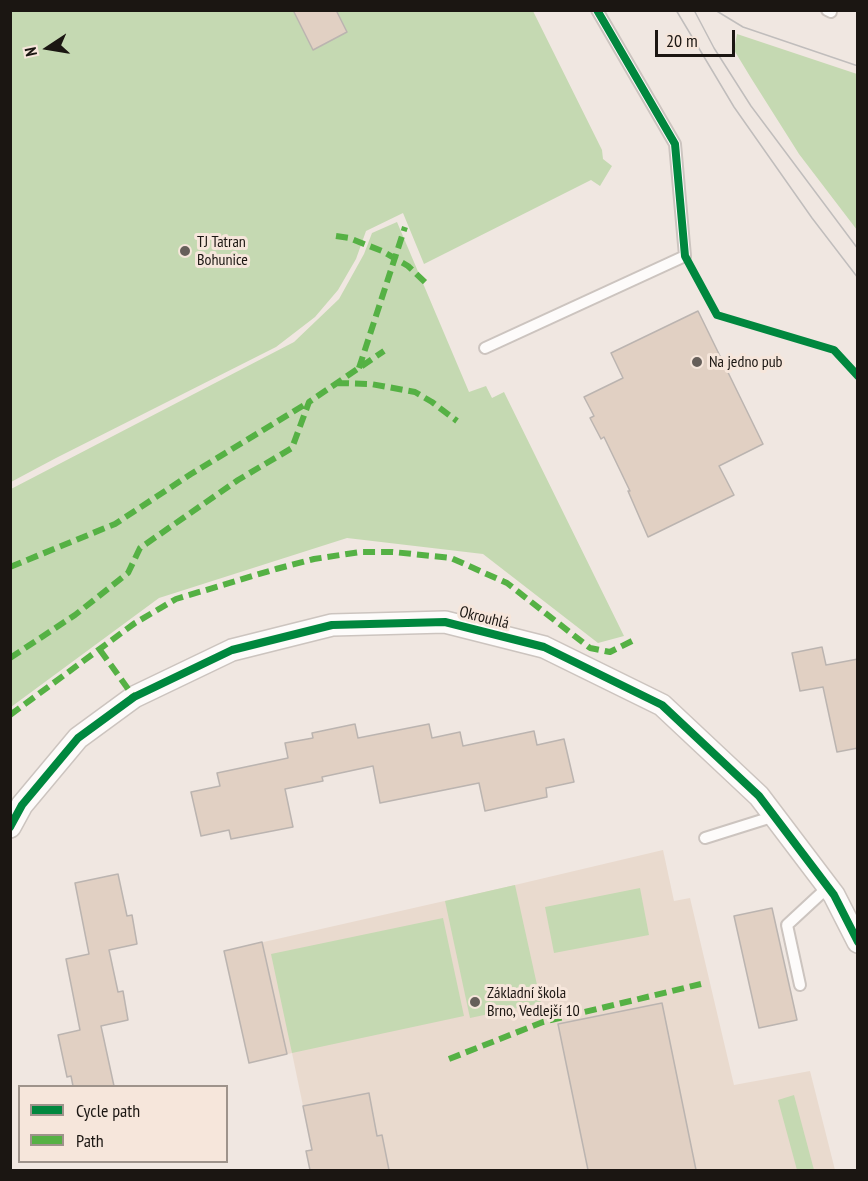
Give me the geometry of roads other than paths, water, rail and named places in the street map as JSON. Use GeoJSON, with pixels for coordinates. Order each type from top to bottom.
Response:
{"type":"FeatureCollection","features":[{"type":"Feature","properties":{"kind":"street","name":"Okrouhlá"},"geometry":{"type":"LineString","coordinates":[[10,827],[22,806],[78,738],[134,698],[232,650],[332,625],[445,622],[544,647],[662,705],[759,796],[834,895],[858,942]]}},
{"type":"Feature","properties":{"kind":"lane"},"geometry":{"type":"LineString","coordinates":[[485,348],[685,256],[675,144],[597,10]]}},
{"type":"Feature","properties":{"kind":"lane"},"geometry":{"type":"LineString","coordinates":[[705,838],[775,816]]}},
{"type":"Feature","properties":{"kind":"lane"},"geometry":{"type":"LineString","coordinates":[[800,985],[787,925],[828,887]]}},
{"type":"Feature","properties":{"kind":"tram line"},"geometry":{"type":"LineString","coordinates":[[676,10],[734,107],[812,218],[858,278]]}},
{"type":"Feature","properties":{"kind":"tram line"},"geometry":{"type":"LineString","coordinates":[[694,10],[714,48],[751,106],[858,249]]}},
{"type":"Feature","properties":{"kind":"tram line"},"geometry":{"type":"LineString","coordinates":[[715,10],[743,27],[858,66]]}},
{"type":"Feature","properties":{"kind":"place","name":"TJ Tatran Bohunice"},"geometry":{"type":"Point","coordinates":[185,251]}},
{"type":"Feature","properties":{"kind":"place","name":"Na jedno pub"},"geometry":{"type":"Point","coordinates":[697,362]}},
{"type":"Feature","properties":{"kind":"place","name":"Základní škola Brno, Vedlejší 10"},"geometry":{"type":"Point","coordinates":[475,1002]}}]}
